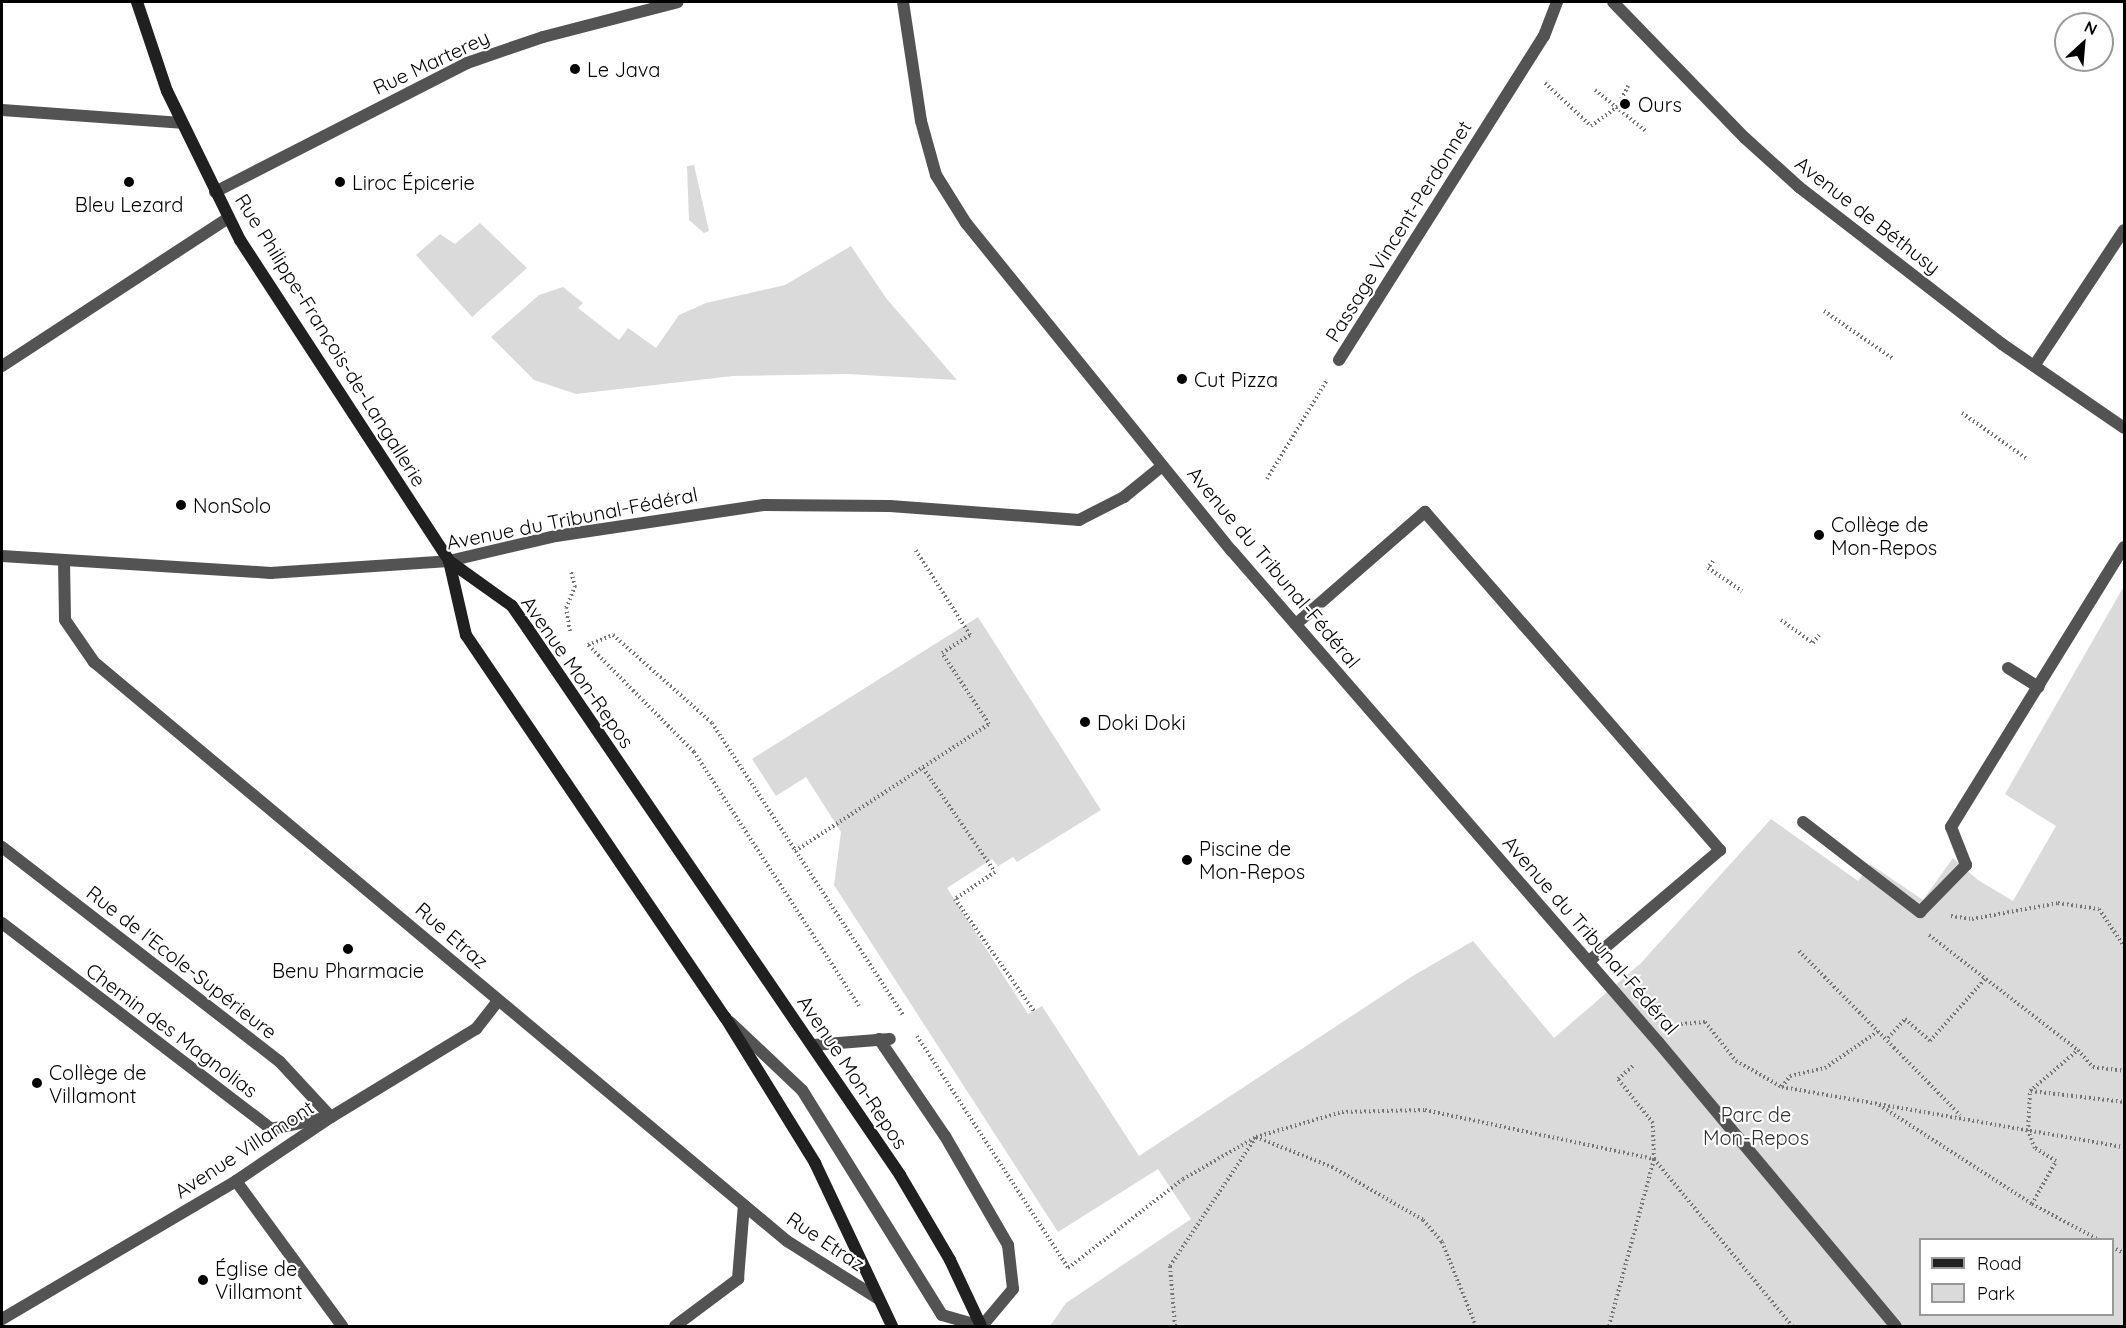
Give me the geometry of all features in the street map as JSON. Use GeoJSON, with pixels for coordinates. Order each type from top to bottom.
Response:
{"type":"FeatureCollection","features":[{"type":"Feature","properties":{"kind":"main road","name":"Rue Philippe-François-de-Langallerie"},"geometry":{"type":"LineString","coordinates":[[136,2],[182,123],[228,218],[449,561]]}},
{"type":"Feature","properties":{"kind":"main road"},"geometry":{"type":"LineString","coordinates":[[449,561],[466,635],[725,1017],[815,1163],[892,1326]]}},
{"type":"Feature","properties":{"kind":"main road","name":"Avenue Mon-Repos"},"geometry":{"type":"LineString","coordinates":[[449,561],[512,606],[733,934],[813,1045],[900,1175],[950,1260],[981,1326]]}},
{"type":"Feature","properties":{"kind":"street","name":"Rue Marterey"},"geometry":{"type":"LineString","coordinates":[[214,192],[467,63],[543,37],[678,2]]}},
{"type":"Feature","properties":{"kind":"street"},"geometry":{"type":"LineString","coordinates":[[903,2],[921,121],[936,175],[966,223],[1162,466]]}},
{"type":"Feature","properties":{"kind":"street","name":"Passage Vincent-Perdonnet"},"geometry":{"type":"LineString","coordinates":[[1339,360],[1544,36],[1557,2]]}},
{"type":"Feature","properties":{"kind":"street","name":"Avenue de Béthusy"},"geometry":{"type":"LineString","coordinates":[[1613,2],[1715,109],[1799,187],[2034,366],[2124,428]]}},
{"type":"Feature","properties":{"kind":"street"},"geometry":{"type":"LineString","coordinates":[[2,110],[182,123]]}},
{"type":"Feature","properties":{"kind":"street"},"geometry":{"type":"LineString","coordinates":[[2,366],[228,218]]}},
{"type":"Feature","properties":{"kind":"street"},"geometry":{"type":"LineString","coordinates":[[2034,366],[2124,230]]}},
{"type":"Feature","properties":{"kind":"street","name":"Avenue du Tribunal-Fédéral"},"geometry":{"type":"LineString","coordinates":[[2,556],[270,573],[449,561],[556,536],[764,505],[890,506],[1079,520],[1124,497],[1162,466],[1588,962],[1896,1326]]}},
{"type":"Feature","properties":{"kind":"street"},"geometry":{"type":"LineString","coordinates":[[1296,624],[1425,512],[1720,850],[1588,962]]}},
{"type":"Feature","properties":{"kind":"street"},"geometry":{"type":"LineString","coordinates":[[1803,822],[1920,912],[1966,865],[1952,827],[2124,547]]}},
{"type":"Feature","properties":{"kind":"street","name":"Rue Etraz"},"geometry":{"type":"LineString","coordinates":[[64,561],[65,620],[94,662],[498,1002],[787,1241],[877,1298]]}},
{"type":"Feature","properties":{"kind":"street"},"geometry":{"type":"LineString","coordinates":[[2008,668],[2038,687]]}},
{"type":"Feature","properties":{"kind":"street","name":"Rue de l'Ecole-Supérieure"},"geometry":{"type":"LineString","coordinates":[[2,847],[280,1062],[331,1117]]}},
{"type":"Feature","properties":{"kind":"street","name":"Chemin des Magnolias"},"geometry":{"type":"LineString","coordinates":[[2,923],[271,1129],[331,1117]]}},
{"type":"Feature","properties":{"kind":"street","name":"Avenue Villamont"},"geometry":{"type":"LineString","coordinates":[[2,1318],[236,1181],[331,1117],[477,1029],[498,1002]]}},
{"type":"Feature","properties":{"kind":"street"},"geometry":{"type":"LineString","coordinates":[[725,1017],[802,1090],[942,1315],[981,1326],[1013,1289],[1008,1245],[945,1136],[884,1039],[813,1045]]}},
{"type":"Feature","properties":{"kind":"street"},"geometry":{"type":"LineString","coordinates":[[236,1181],[342,1326]]}},
{"type":"Feature","properties":{"kind":"street"},"geometry":{"type":"LineString","coordinates":[[675,1326],[738,1279],[744,1205]]}},
{"type":"Feature","properties":{"kind":"path"},"geometry":{"type":"LineString","coordinates":[[1519,75],[1541,80],[1591,126],[1617,107],[1628,86]]}},
{"type":"Feature","properties":{"kind":"path"},"geometry":{"type":"LineString","coordinates":[[1595,90],[1647,132]]}},
{"type":"Feature","properties":{"kind":"path"},"geometry":{"type":"LineString","coordinates":[[1824,311],[1892,358]]}},
{"type":"Feature","properties":{"kind":"path","name":"Passage Vincent-Perdonnet"},"geometry":{"type":"LineString","coordinates":[[1267,480],[1339,360]]}},
{"type":"Feature","properties":{"kind":"path"},"geometry":{"type":"LineString","coordinates":[[1962,413],[2027,459]]}},
{"type":"Feature","properties":{"kind":"path"},"geometry":{"type":"LineString","coordinates":[[795,850],[989,724],[942,653],[970,635],[915,549]]}},
{"type":"Feature","properties":{"kind":"path"},"geometry":{"type":"LineString","coordinates":[[1713,561],[1708,568],[1742,591]]}},
{"type":"Feature","properties":{"kind":"path"},"geometry":{"type":"LineString","coordinates":[[570,631],[566,608],[575,587],[571,570]]}},
{"type":"Feature","properties":{"kind":"path"},"geometry":{"type":"LineString","coordinates":[[1780,620],[1813,644],[1819,635]]}},
{"type":"Feature","properties":{"kind":"path"},"geometry":{"type":"LineString","coordinates":[[859,1006],[694,752],[588,645],[613,635],[712,723],[906,1019]]}},
{"type":"Feature","properties":{"kind":"path"},"geometry":{"type":"LineString","coordinates":[[923,768],[995,872],[956,898],[1034,1011]]}},
{"type":"Feature","properties":{"kind":"path"},"geometry":{"type":"LineString","coordinates":[[2124,946],[2099,909],[2058,903],[1972,919],[1920,912],[1911,922],[2078,1050],[2093,1066],[2124,1071]]}},
{"type":"Feature","properties":{"kind":"path"},"geometry":{"type":"LineString","coordinates":[[1799,951],[1888,1038],[1961,1115]]}},
{"type":"Feature","properties":{"kind":"path"},"geometry":{"type":"LineString","coordinates":[[1888,1038],[1905,1019],[1929,1041],[1985,980]]}},
{"type":"Feature","properties":{"kind":"path"},"geometry":{"type":"LineString","coordinates":[[1681,1024],[1705,1022],[1736,1061],[1782,1087],[1961,1115],[2028,1131],[2124,1147]]}},
{"type":"Feature","properties":{"kind":"path"},"geometry":{"type":"LineString","coordinates":[[912,1029],[1068,1268],[1183,1179],[1256,1137],[1342,1112],[1425,1110],[1654,1159],[1792,1326]]}},
{"type":"Feature","properties":{"kind":"path"},"geometry":{"type":"LineString","coordinates":[[1782,1087],[1790,1076],[1825,1068],[1880,1030]]}},
{"type":"Feature","properties":{"kind":"path"},"geometry":{"type":"LineString","coordinates":[[2032,1204],[2056,1161],[2035,1148],[2028,1131],[2030,1091],[2078,1050]]}},
{"type":"Feature","properties":{"kind":"path"},"geometry":{"type":"LineString","coordinates":[[1610,1326],[1654,1159],[1653,1123],[1618,1078],[1633,1066]]}},
{"type":"Feature","properties":{"kind":"path"},"geometry":{"type":"LineString","coordinates":[[2030,1091],[2124,1102]]}},
{"type":"Feature","properties":{"kind":"path"},"geometry":{"type":"LineString","coordinates":[[1876,1103],[2032,1204],[2097,1238]]}},
{"type":"Feature","properties":{"kind":"path"},"geometry":{"type":"LineString","coordinates":[[1175,1326],[1170,1266],[1256,1137]]}},
{"type":"Feature","properties":{"kind":"path"},"geometry":{"type":"LineString","coordinates":[[1256,1137],[1332,1167],[1423,1220],[1442,1242],[1476,1326]]}},
{"type":"Feature","properties":{"kind":"green space"},"geometry":{"type":"Polygon","coordinates":[[[694,165],[709,231],[704,233],[689,220],[687,166],[694,165]]]}},
{"type":"Feature","properties":{"kind":"green space"},"geometry":{"type":"Polygon","coordinates":[[[480,223],[527,268],[472,317],[416,255],[440,234],[455,244],[480,223]]]}},
{"type":"Feature","properties":{"kind":"green space"},"geometry":{"type":"Polygon","coordinates":[[[851,246],[886,298],[957,380],[846,374],[733,376],[576,394],[534,380],[491,337],[539,295],[563,287],[583,303],[578,308],[619,340],[628,328],[656,348],[679,315],[706,303],[785,285],[851,246]]]}},
{"type":"Feature","properties":{"kind":"green space","name":"Parc de Mon-Repos"},"geometry":{"type":"Polygon","coordinates":[[[2124,586],[2124,1326],[1050,1326],[1066,1303],[1191,1219],[1158,1169],[1058,1232],[834,885],[841,832],[806,777],[776,796],[752,759],[978,617],[1101,810],[1017,862],[1013,857],[998,866],[992,859],[947,888],[1028,1014],[1042,1006],[1139,1156],[1411,977],[1473,941],[1554,1038],[1641,963],[1771,819],[1858,881],[1870,864],[1923,900],[1953,858],[1978,880],[2013,901],[2056,826],[2005,794],[2124,586]]]}},
{"type":"Feature","properties":{"kind":"place","name":"Le Java"},"geometry":{"type":"Point","coordinates":[575,69]}},
{"type":"Feature","properties":{"kind":"place","name":"Ours"},"geometry":{"type":"Point","coordinates":[1625,104]}},
{"type":"Feature","properties":{"kind":"place","name":"Bleu Lezard"},"geometry":{"type":"Point","coordinates":[129,182]}},
{"type":"Feature","properties":{"kind":"place","name":"Liroc Épicerie"},"geometry":{"type":"Point","coordinates":[340,182]}},
{"type":"Feature","properties":{"kind":"place","name":"Cut Pizza"},"geometry":{"type":"Point","coordinates":[1182,379]}},
{"type":"Feature","properties":{"kind":"place","name":"NonSolo"},"geometry":{"type":"Point","coordinates":[181,505]}},
{"type":"Feature","properties":{"kind":"place","name":"Collège de Mon-Repos"},"geometry":{"type":"Point","coordinates":[1819,535]}},
{"type":"Feature","properties":{"kind":"place","name":"Doki Doki"},"geometry":{"type":"Point","coordinates":[1085,722]}},
{"type":"Feature","properties":{"kind":"place","name":"Piscine de Mon-Repos"},"geometry":{"type":"Point","coordinates":[1187,860]}},
{"type":"Feature","properties":{"kind":"place","name":"Benu Pharmacie"},"geometry":{"type":"Point","coordinates":[348,949]}},
{"type":"Feature","properties":{"kind":"place","name":"Collège de Villamont"},"geometry":{"type":"Point","coordinates":[37,1083]}},
{"type":"Feature","properties":{"kind":"place","name":"Église de Villamont"},"geometry":{"type":"Point","coordinates":[203,1280]}}]}
